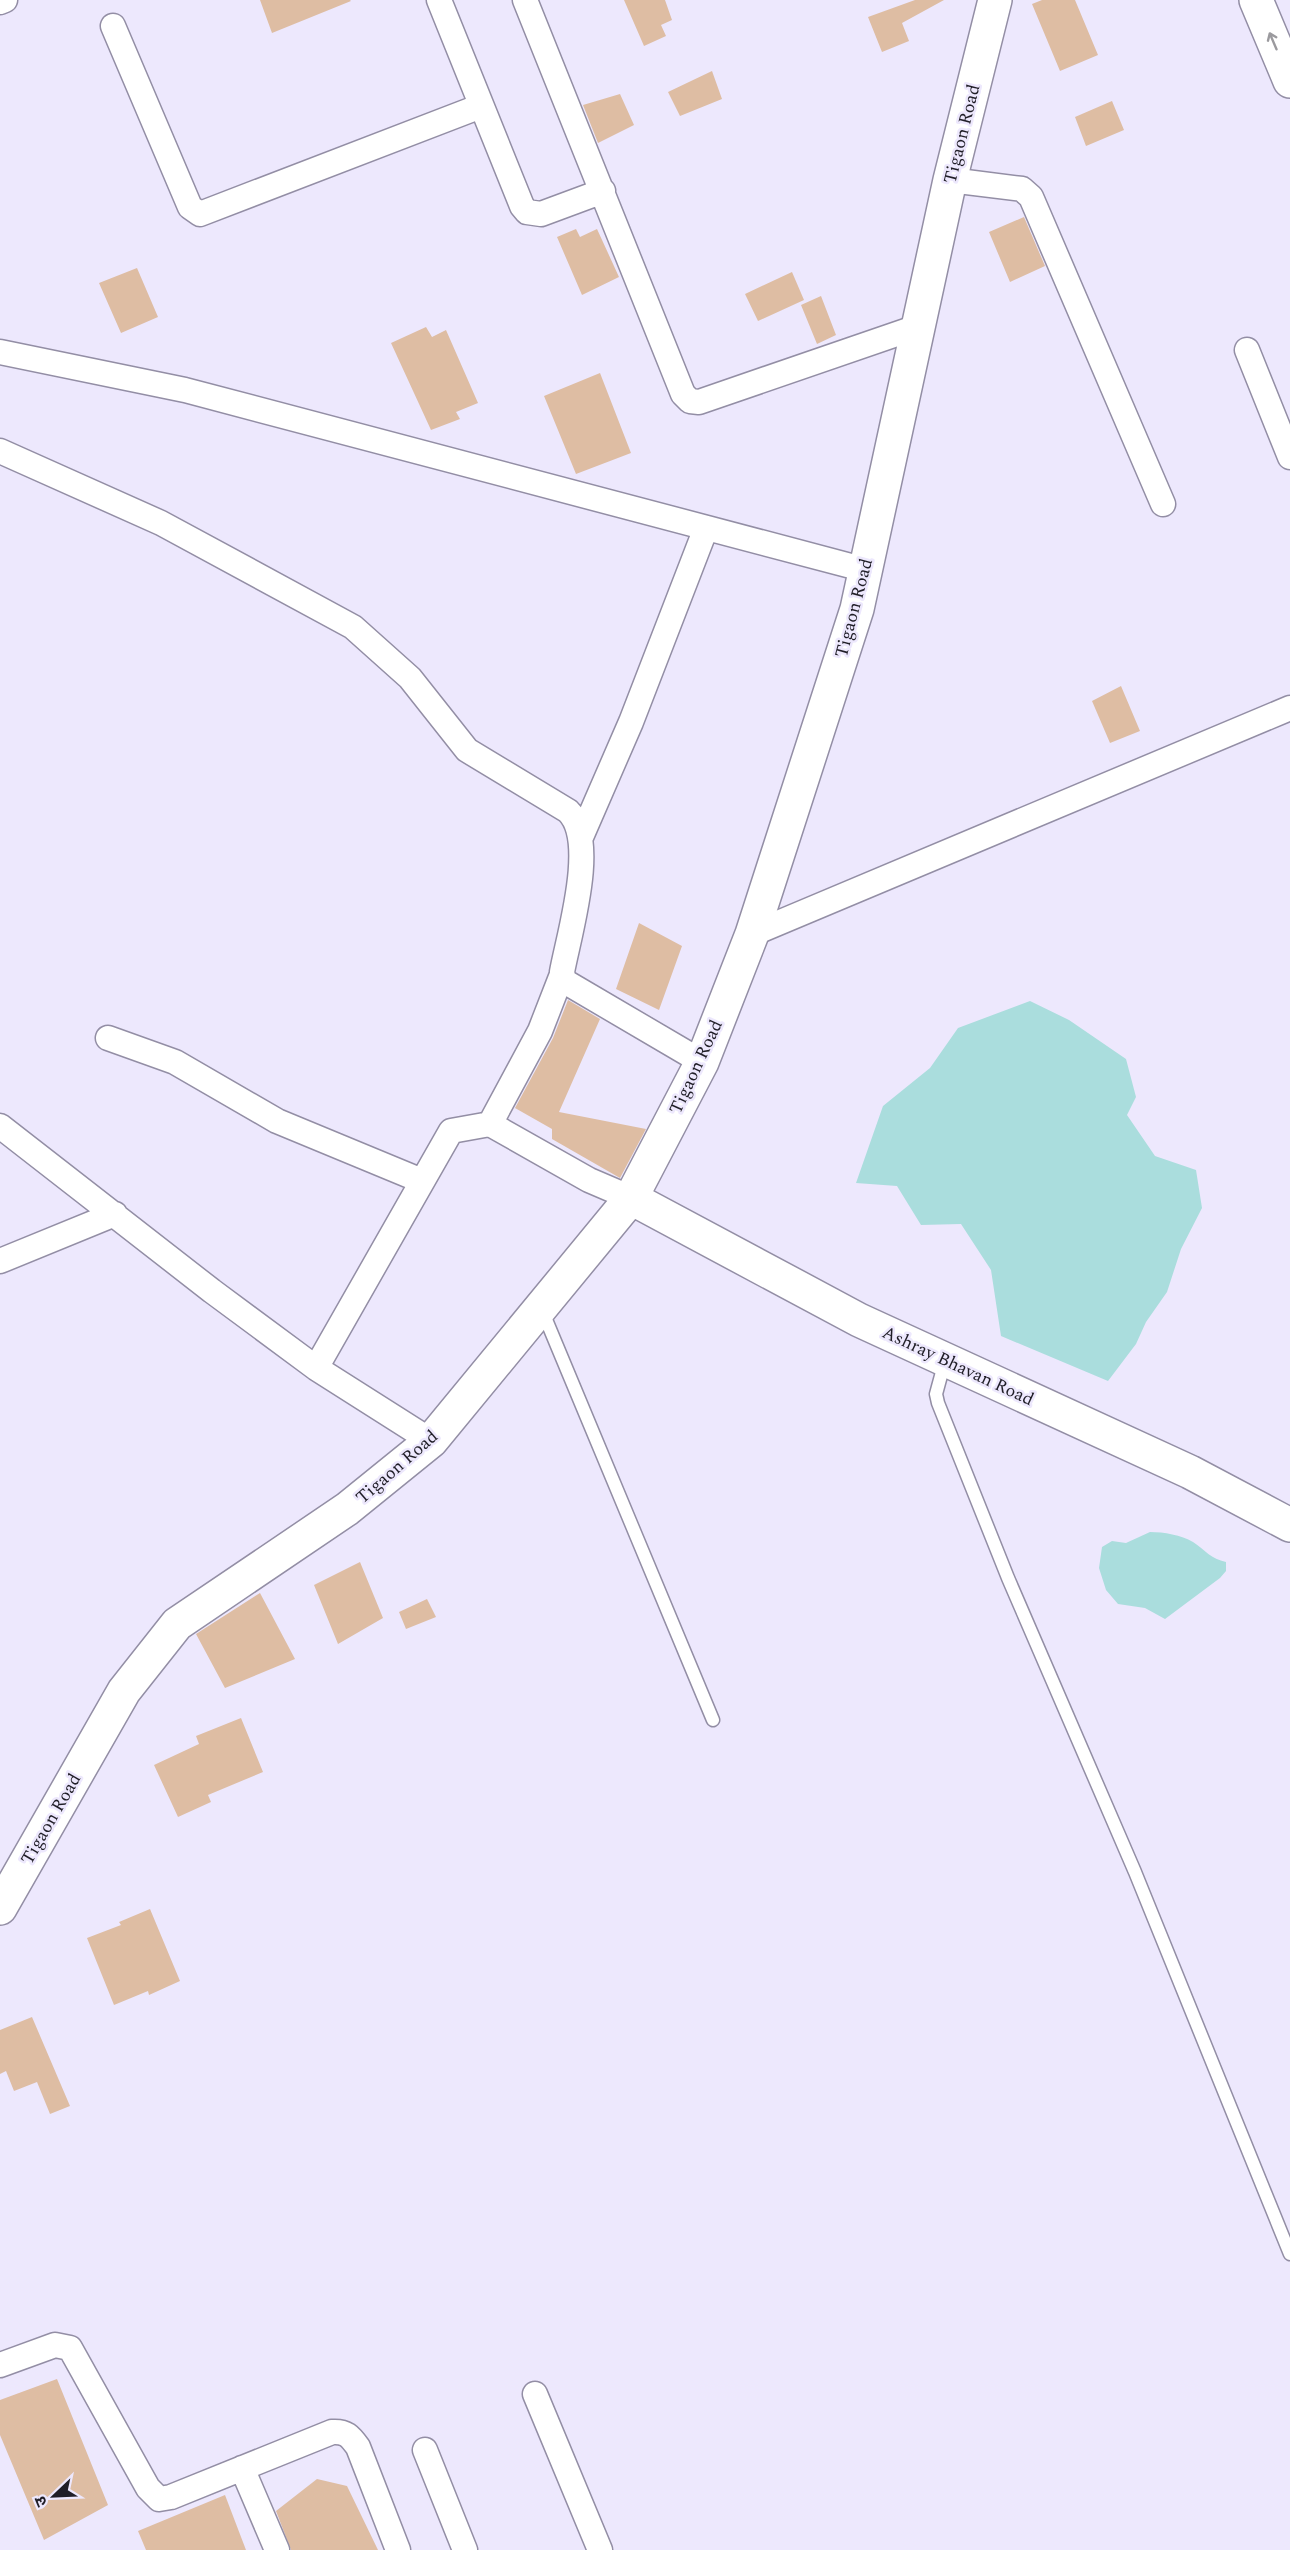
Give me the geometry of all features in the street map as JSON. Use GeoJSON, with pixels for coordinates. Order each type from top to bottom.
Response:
{"type":"FeatureCollection","features":[{"type":"Feature","properties":{"kind":"street"},"geometry":{"type":"LineString","coordinates":[[0,2],[5,0]]}},
{"type":"Feature","properties":{"kind":"street"},"geometry":{"type":"LineString","coordinates":[[439,0],[522,206],[527,212],[541,214],[603,191]]}},
{"type":"Feature","properties":{"kind":"street"},"geometry":{"type":"LineString","coordinates":[[525,0],[683,394],[694,403],[920,326]]}},
{"type":"Feature","properties":{"kind":"street","name":"Tigaon Road"},"geometry":{"type":"LineString","coordinates":[[0,1908],[124,1691],[177,1624],[347,1509],[431,1441],[631,1198],[702,1062],[752,934],[857,609],[950,180],[995,0]]}},
{"type":"Feature","properties":{"kind":"street"},"geometry":{"type":"LineString","coordinates":[[1256,0],[1290,81]]}},
{"type":"Feature","properties":{"kind":"street"},"geometry":{"type":"LineString","coordinates":[[112,26],[189,207],[200,214],[482,106]]}},
{"type":"Feature","properties":{"kind":"street"},"geometry":{"type":"LineString","coordinates":[[950,180],[1022,189],[1031,196],[1163,504]]}},
{"type":"Feature","properties":{"kind":"street"},"geometry":{"type":"LineString","coordinates":[[1246,350],[1290,457]]}},
{"type":"Feature","properties":{"kind":"street"},"geometry":{"type":"LineString","coordinates":[[0,352],[185,390],[866,570]]}},
{"type":"Feature","properties":{"kind":"street"},"geometry":{"type":"LineString","coordinates":[[0,451],[161,523],[353,627],[410,678],[467,750],[568,811],[577,823],[580,837],[579,883],[561,977],[525,1061],[490,1124]]}},
{"type":"Feature","properties":{"kind":"street"},"geometry":{"type":"LineString","coordinates":[[580,837],[631,722],[706,528]]}},
{"type":"Feature","properties":{"kind":"street"},"geometry":{"type":"LineString","coordinates":[[752,934],[1290,708]]}},
{"type":"Feature","properties":{"kind":"street"},"geometry":{"type":"LineString","coordinates":[[561,977],[567,984],[702,1062]]}},
{"type":"Feature","properties":{"kind":"street"},"geometry":{"type":"LineString","coordinates":[[108,1038],[175,1062],[277,1121],[422,1181]]}},
{"type":"Feature","properties":{"kind":"street"},"geometry":{"type":"LineString","coordinates":[[316,1368],[447,1134],[456,1129],[490,1124],[589,1180],[631,1198]]}},
{"type":"Feature","properties":{"kind":"street"},"geometry":{"type":"LineString","coordinates":[[0,1126],[212,1291],[316,1368],[431,1441]]}},
{"type":"Feature","properties":{"kind":"street","name":"Ashray Bhavan Road"},"geometry":{"type":"LineString","coordinates":[[631,1198],[859,1320],[1190,1472],[1290,1525]]}},
{"type":"Feature","properties":{"kind":"street"},"geometry":{"type":"LineString","coordinates":[[0,1261],[115,1214]]}},
{"type":"Feature","properties":{"kind":"street"},"geometry":{"type":"LineString","coordinates":[[0,2365],[55,2344],[70,2348],[148,2488],[159,2499],[171,2497],[332,2432],[342,2432],[350,2436],[358,2447],[398,2550]]}},
{"type":"Feature","properties":{"kind":"street"},"geometry":{"type":"LineString","coordinates":[[535,2394],[600,2550]]}},
{"type":"Feature","properties":{"kind":"street"},"geometry":{"type":"LineString","coordinates":[[426,2450],[465,2550]]}},
{"type":"Feature","properties":{"kind":"street"},"geometry":{"type":"LineString","coordinates":[[242,2468],[277,2550]]}},
{"type":"Feature","properties":{"kind":"lane"},"geometry":{"type":"LineString","coordinates":[[540,1306],[713,1720]]}},
{"type":"Feature","properties":{"kind":"lane"},"geometry":{"type":"LineString","coordinates":[[945,1359],[936,1394],[938,1403],[1008,1578],[1135,1872],[1290,2254]]}},
{"type":"Feature","properties":{"kind":"shaded area"},"geometry":{"type":"Polygon","coordinates":[[[1030,1001],[1069,1020],[1126,1059],[1136,1097],[1127,1115],[1155,1156],[1196,1170],[1202,1208],[1181,1249],[1167,1292],[1146,1322],[1136,1344],[1108,1381],[1001,1336],[991,1270],[961,1224],[921,1225],[897,1186],[856,1183],[883,1106],[930,1068],[958,1028],[1030,1001]]]}},
{"type":"Feature","properties":{"kind":"shaded area"},"geometry":{"type":"Polygon","coordinates":[[[1150,1532],[1183,1537],[1212,1556],[1226,1562],[1226,1571],[1220,1578],[1165,1619],[1145,1608],[1118,1604],[1106,1590],[1099,1568],[1102,1547],[1112,1541],[1126,1543],[1150,1532]]]}},
{"type":"Feature","properties":{"kind":"building"},"geometry":{"type":"Polygon","coordinates":[[[260,0],[350,0],[351,1],[272,33],[260,0]]]}},
{"type":"Feature","properties":{"kind":"building"},"geometry":{"type":"Polygon","coordinates":[[[624,0],[665,0],[672,20],[661,25],[666,36],[644,46],[624,0]]]}},
{"type":"Feature","properties":{"kind":"building"},"geometry":{"type":"Polygon","coordinates":[[[915,0],[944,0],[902,23],[909,41],[882,52],[868,17],[915,0]]]}},
{"type":"Feature","properties":{"kind":"building"},"geometry":{"type":"Polygon","coordinates":[[[1042,0],[1075,0],[1098,55],[1060,71],[1032,4],[1042,0]]]}},
{"type":"Feature","properties":{"kind":"building"},"geometry":{"type":"Polygon","coordinates":[[[712,71],[722,99],[680,116],[668,92],[712,71]]]}},
{"type":"Feature","properties":{"kind":"building"},"geometry":{"type":"Polygon","coordinates":[[[620,94],[634,125],[598,143],[583,105],[620,94]]]}},
{"type":"Feature","properties":{"kind":"building"},"geometry":{"type":"Polygon","coordinates":[[[1112,101],[1124,130],[1086,146],[1075,117],[1112,101]]]}},
{"type":"Feature","properties":{"kind":"building"},"geometry":{"type":"Polygon","coordinates":[[[1024,217],[1045,266],[1010,282],[989,232],[1024,217]]]}},
{"type":"Feature","properties":{"kind":"building"},"geometry":{"type":"Polygon","coordinates":[[[576,229],[580,237],[597,229],[619,277],[582,295],[557,237],[576,229]]]}},
{"type":"Feature","properties":{"kind":"building"},"geometry":{"type":"Polygon","coordinates":[[[137,268],[158,317],[121,333],[99,283],[137,268]]]}},
{"type":"Feature","properties":{"kind":"building"},"geometry":{"type":"Polygon","coordinates":[[[792,272],[804,300],[758,321],[745,294],[792,272]]]}},
{"type":"Feature","properties":{"kind":"building"},"geometry":{"type":"Polygon","coordinates":[[[821,296],[836,335],[817,344],[801,305],[821,296]]]}},
{"type":"Feature","properties":{"kind":"building"},"geometry":{"type":"Polygon","coordinates":[[[426,327],[432,337],[446,330],[478,403],[456,412],[460,419],[431,430],[391,343],[426,327]]]}},
{"type":"Feature","properties":{"kind":"building"},"geometry":{"type":"Polygon","coordinates":[[[600,373],[631,453],[576,474],[544,396],[600,373]]]}},
{"type":"Feature","properties":{"kind":"building"},"geometry":{"type":"Polygon","coordinates":[[[1121,686],[1140,731],[1110,743],[1092,701],[1121,686]]]}},
{"type":"Feature","properties":{"kind":"building"},"geometry":{"type":"Polygon","coordinates":[[[639,923],[682,946],[659,1010],[616,989],[639,923]]]}},
{"type":"Feature","properties":{"kind":"building"},"geometry":{"type":"Polygon","coordinates":[[[568,1000],[600,1019],[559,1112],[646,1129],[620,1178],[552,1139],[552,1129],[515,1108],[553,1038],[568,1000]]]}},
{"type":"Feature","properties":{"kind":"building"},"geometry":{"type":"Polygon","coordinates":[[[360,1562],[383,1618],[338,1644],[314,1585],[360,1562]]]}},
{"type":"Feature","properties":{"kind":"building"},"geometry":{"type":"Polygon","coordinates":[[[260,1593],[295,1659],[225,1688],[196,1634],[260,1593]]]}},
{"type":"Feature","properties":{"kind":"building"},"geometry":{"type":"Polygon","coordinates":[[[427,1599],[436,1617],[406,1629],[399,1612],[427,1599]]]}},
{"type":"Feature","properties":{"kind":"building"},"geometry":{"type":"Polygon","coordinates":[[[241,1718],[263,1772],[208,1795],[211,1802],[178,1817],[154,1765],[199,1744],[196,1736],[241,1718]]]}},
{"type":"Feature","properties":{"kind":"building"},"geometry":{"type":"Polygon","coordinates":[[[150,1909],[180,1981],[149,1995],[148,1991],[114,2005],[87,1938],[121,1925],[119,1922],[150,1909]]]}},
{"type":"Feature","properties":{"kind":"building"},"geometry":{"type":"Polygon","coordinates":[[[32,2017],[70,2106],[50,2114],[37,2082],[14,2091],[6,2071],[0,2074],[0,2030],[32,2017]]]}},
{"type":"Feature","properties":{"kind":"building"},"geometry":{"type":"Polygon","coordinates":[[[57,2379],[108,2505],[44,2540],[0,2435],[0,2400],[57,2379]]]}},
{"type":"Feature","properties":{"kind":"building"},"geometry":{"type":"Polygon","coordinates":[[[317,2479],[347,2486],[378,2550],[291,2550],[276,2511],[317,2479]]]}},
{"type":"Feature","properties":{"kind":"building"},"geometry":{"type":"Polygon","coordinates":[[[225,2495],[246,2550],[146,2550],[138,2531],[225,2495]]]}}]}
